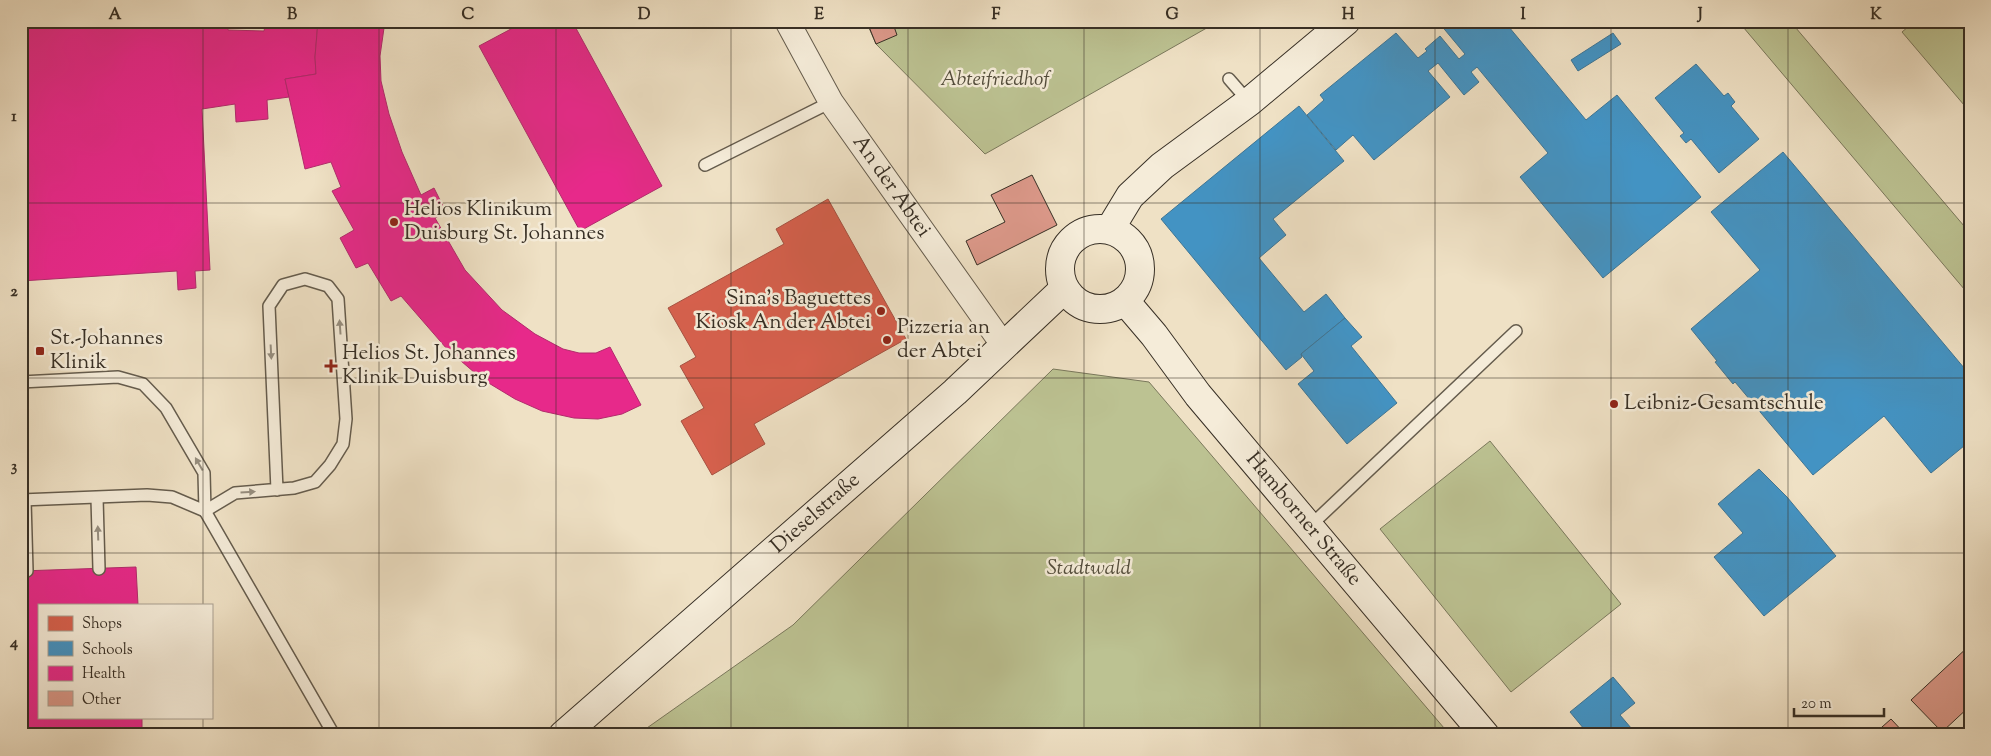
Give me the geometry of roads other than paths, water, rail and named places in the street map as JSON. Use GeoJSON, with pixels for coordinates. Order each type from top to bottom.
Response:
{"type":"FeatureCollection","features":[{"type":"Feature","properties":{"kind":"street","name":"An der Abtei"},"geometry":{"type":"LineString","coordinates":[[787,21],[831,102],[1004,346]]}},
{"type":"Feature","properties":{"kind":"street"},"geometry":{"type":"LineString","coordinates":[[1110,229],[1130,196],[1162,166],[1249,102],[1346,21]]}},
{"type":"Feature","properties":{"kind":"street"},"geometry":{"type":"LineString","coordinates":[[1094,228],[1110,229],[1130,240],[1140,260],[1139,283],[1125,301],[1112,309],[1096,310],[1078,303],[1064,289],[1059,274],[1060,258],[1067,244],[1079,234],[1094,228]]}},
{"type":"Feature","properties":{"kind":"street","name":"Dieselstraße"},"geometry":{"type":"LineString","coordinates":[[563,735],[955,392],[1064,289]]}},
{"type":"Feature","properties":{"kind":"street","name":"Hamborner Straße"},"geometry":{"type":"LineString","coordinates":[[1125,301],[1154,335],[1198,395],[1485,735]]}},
{"type":"Feature","properties":{"kind":"lane"},"geometry":{"type":"LineString","coordinates":[[1229,79],[1249,102]]}},
{"type":"Feature","properties":{"kind":"lane"},"geometry":{"type":"LineString","coordinates":[[705,166],[831,102]]}},
{"type":"Feature","properties":{"kind":"lane"},"geometry":{"type":"LineString","coordinates":[[205,511],[235,493],[277,490],[294,488],[315,482],[330,465],[343,444],[346,419],[338,299],[328,286],[305,279],[283,285],[269,306],[277,490]]}},
{"type":"Feature","properties":{"kind":"lane"},"geometry":{"type":"LineString","coordinates":[[1309,527],[1516,331]]}},
{"type":"Feature","properties":{"kind":"lane"},"geometry":{"type":"LineString","coordinates":[[21,382],[118,377],[143,384],[166,408],[204,473],[205,511],[334,735]]}},
{"type":"Feature","properties":{"kind":"lane"},"geometry":{"type":"LineString","coordinates":[[27,571],[23,500],[140,495],[172,497],[205,511]]}},
{"type":"Feature","properties":{"kind":"lane"},"geometry":{"type":"LineString","coordinates":[[97,498],[99,568]]}},
{"type":"Feature","properties":{"kind":"place","name":"Helios Klinikum Duisburg St. Johannes"},"geometry":{"type":"Point","coordinates":[394,222]}},
{"type":"Feature","properties":{"kind":"place","name":"Sina's Baguettes Kiosk An der Abtei"},"geometry":{"type":"Point","coordinates":[881,311]}},
{"type":"Feature","properties":{"kind":"place","name":"Pizzeria an der Abtei"},"geometry":{"type":"Point","coordinates":[887,340]}},
{"type":"Feature","properties":{"kind":"place","name":"St.-Johannes Klinik"},"geometry":{"type":"Point","coordinates":[40,351]}},
{"type":"Feature","properties":{"kind":"place","name":"Helios St. Johannes Klinik Duisburg"},"geometry":{"type":"Point","coordinates":[331,366]}},
{"type":"Feature","properties":{"kind":"place","name":"Leibniz-Gesamtschule"},"geometry":{"type":"Point","coordinates":[1614,404]}},
{"type":"Feature","properties":{"kind":"park label","name":"Abteifriedhof"},"geometry":{"type":"Point","coordinates":[995,80]}},
{"type":"Feature","properties":{"kind":"park label","name":"Stadtwald"},"geometry":{"type":"Point","coordinates":[1089,569]}}]}
